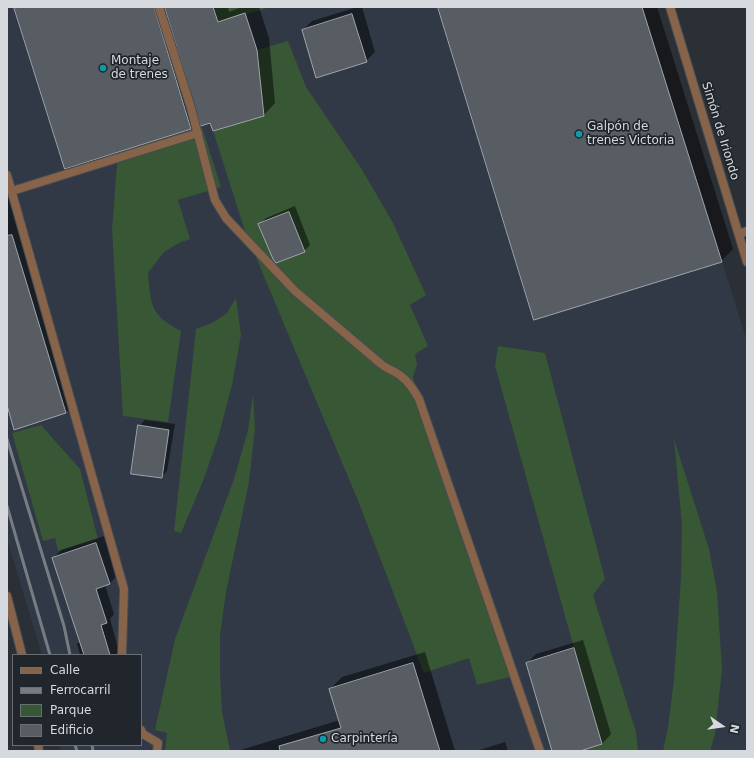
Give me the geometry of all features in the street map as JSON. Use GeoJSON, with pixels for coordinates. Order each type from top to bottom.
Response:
{"type":"FeatureCollection","features":[{"type":"Feature","properties":{"kind":"street"},"geometry":{"type":"LineString","coordinates":[[159,7],[198,133],[215,200],[226,218],[295,291],[381,364],[400,375],[411,385],[419,398],[540,751]]}},
{"type":"Feature","properties":{"kind":"street","name":"Simón de Iriondo"},"geometry":{"type":"LineString","coordinates":[[670,7],[747,262]]}},
{"type":"Feature","properties":{"kind":"street"},"geometry":{"type":"LineString","coordinates":[[12,191],[198,133]]}},
{"type":"Feature","properties":{"kind":"street"},"geometry":{"type":"LineString","coordinates":[[7,175],[124,589],[122,654]]}},
{"type":"Feature","properties":{"kind":"street"},"geometry":{"type":"LineString","coordinates":[[739,234],[747,231]]}},
{"type":"Feature","properties":{"kind":"street"},"geometry":{"type":"LineString","coordinates":[[7,596],[22,654]]}},
{"type":"Feature","properties":{"kind":"street"},"geometry":{"type":"LineString","coordinates":[[142,731],[146,736],[158,743],[157,751]]}},
{"type":"Feature","properties":{"kind":"shaded area"},"geometry":{"type":"Polygon","coordinates":[[[7,7],[642,7],[747,341],[747,751],[60,751],[59,746],[142,746],[142,654],[42,654],[7,539],[7,7]]]}},
{"type":"Feature","properties":{"kind":"green space"},"geometry":{"type":"Polygon","coordinates":[[[213,7],[270,7],[218,23],[213,7]]]}},
{"type":"Feature","properties":{"kind":"green space"},"geometry":{"type":"Polygon","coordinates":[[[288,41],[306,87],[361,168],[393,223],[426,295],[410,305],[428,346],[415,354],[417,364],[413,377],[419,399],[514,676],[477,685],[469,658],[424,673],[359,503],[245,231],[213,131],[264,116],[257,50],[288,41]]]}},
{"type":"Feature","properties":{"kind":"green space"},"geometry":{"type":"Polygon","coordinates":[[[202,127],[221,187],[178,200],[190,239],[179,243],[164,252],[148,273],[150,293],[154,308],[163,320],[181,331],[168,422],[123,416],[112,229],[118,152],[202,127]]]}},
{"type":"Feature","properties":{"kind":"green space"},"geometry":{"type":"Polygon","coordinates":[[[236,298],[241,335],[232,385],[218,438],[203,481],[181,533],[174,531],[196,329],[214,322],[227,313],[236,298]]]}},
{"type":"Feature","properties":{"kind":"green space"},"geometry":{"type":"Polygon","coordinates":[[[498,346],[545,353],[605,579],[593,595],[636,732],[638,751],[580,751],[602,744],[495,366],[498,346]]]}},
{"type":"Feature","properties":{"kind":"green space"},"geometry":{"type":"Polygon","coordinates":[[[253,394],[255,428],[249,482],[226,592],[220,636],[222,712],[230,751],[165,751],[167,733],[155,730],[175,639],[234,479],[248,430],[253,394]]]}},
{"type":"Feature","properties":{"kind":"green space"},"geometry":{"type":"Polygon","coordinates":[[[41,425],[80,469],[98,539],[58,551],[55,538],[43,541],[12,433],[41,425]]]}},
{"type":"Feature","properties":{"kind":"green space"},"geometry":{"type":"Polygon","coordinates":[[[674,439],[709,549],[717,591],[722,670],[715,734],[710,751],[663,751],[668,727],[674,679],[681,578],[682,525],[674,439]]]}},
{"type":"Feature","properties":{"kind":"building","name":"Montaje de trenes"},"geometry":{"type":"Polygon","coordinates":[[[14,7],[154,7],[191,129],[65,169],[14,7]]]}},
{"type":"Feature","properties":{"kind":"building"},"geometry":{"type":"Polygon","coordinates":[[[165,7],[213,7],[218,22],[245,13],[257,50],[264,116],[213,131],[210,123],[201,126],[165,7]]]}},
{"type":"Feature","properties":{"kind":"building","name":"Galpón de trenes Victoria"},"geometry":{"type":"Polygon","coordinates":[[[438,7],[642,7],[722,262],[534,320],[438,7]]]}},
{"type":"Feature","properties":{"kind":"building"},"geometry":{"type":"Polygon","coordinates":[[[352,14],[367,62],[316,78],[302,30],[352,14]]]}},
{"type":"Feature","properties":{"kind":"building"},"geometry":{"type":"Polygon","coordinates":[[[289,212],[305,252],[276,263],[258,224],[289,212]]]}},
{"type":"Feature","properties":{"kind":"building"},"geometry":{"type":"Polygon","coordinates":[[[12,235],[66,413],[14,430],[7,405],[7,236],[12,235]]]}},
{"type":"Feature","properties":{"kind":"building"},"geometry":{"type":"Polygon","coordinates":[[[138,425],[169,430],[162,478],[131,474],[138,425]]]}},
{"type":"Feature","properties":{"kind":"building"},"geometry":{"type":"Polygon","coordinates":[[[96,543],[110,584],[96,589],[107,623],[101,625],[110,654],[84,654],[52,558],[96,543]]]}},
{"type":"Feature","properties":{"kind":"building"},"geometry":{"type":"Polygon","coordinates":[[[574,648],[602,744],[580,751],[552,751],[526,663],[574,648]]]}},
{"type":"Feature","properties":{"kind":"building"},"geometry":{"type":"Polygon","coordinates":[[[413,663],[440,751],[280,751],[279,746],[341,728],[329,689],[413,663]]]}},
{"type":"Feature","properties":{"kind":"railway"},"geometry":{"type":"LineString","coordinates":[[7,439],[64,626],[70,654]]}},
{"type":"Feature","properties":{"kind":"railway"},"geometry":{"type":"LineString","coordinates":[[7,506],[50,654]]}},
{"type":"Feature","properties":{"kind":"railway"},"geometry":{"type":"LineString","coordinates":[[75,746],[77,751]]}},
{"type":"Feature","properties":{"kind":"railway"},"geometry":{"type":"LineString","coordinates":[[92,746],[93,751]]}},
{"type":"Feature","properties":{"kind":"place","name":"Montaje de trenes"},"geometry":{"type":"Point","coordinates":[103,68]}},
{"type":"Feature","properties":{"kind":"place","name":"Galpón de trenes Victoria"},"geometry":{"type":"Point","coordinates":[579,134]}},
{"type":"Feature","properties":{"kind":"place","name":"Carpintería"},"geometry":{"type":"Point","coordinates":[323,739]}}]}
